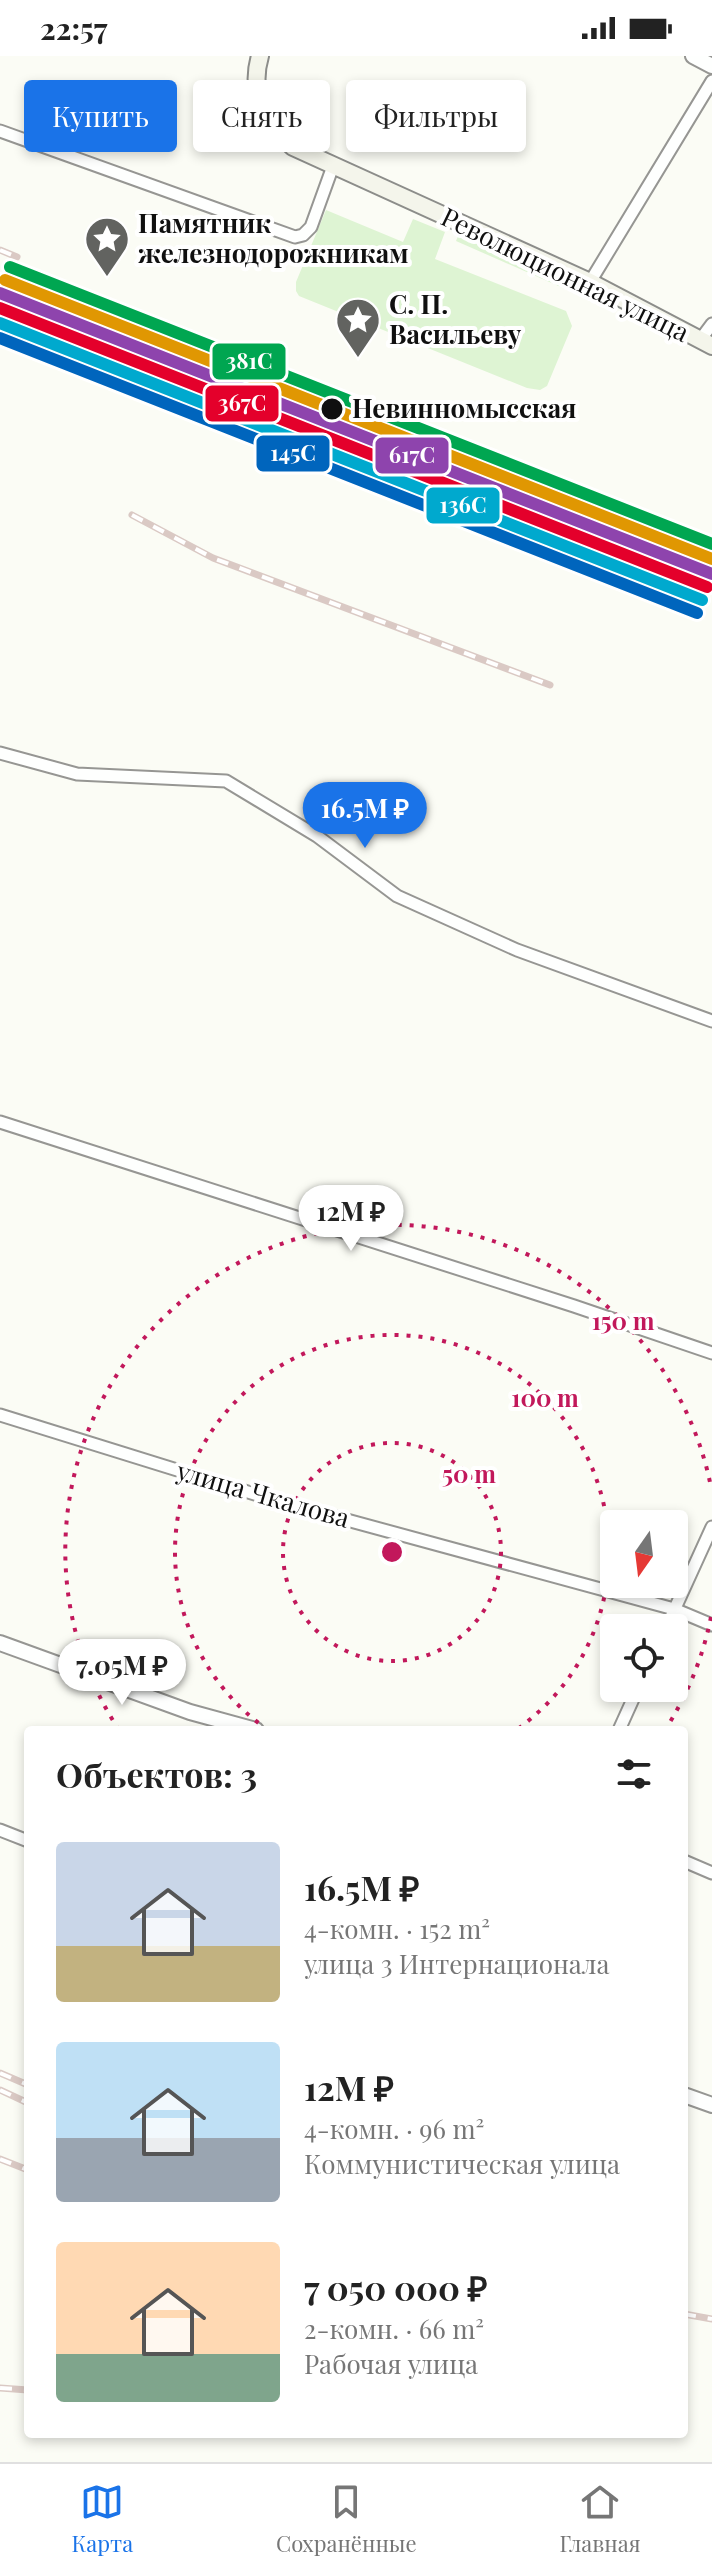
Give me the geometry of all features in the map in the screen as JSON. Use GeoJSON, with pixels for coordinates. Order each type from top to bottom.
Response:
{"type":"FeatureCollection","features":[{"type":"Feature","properties":{"kind":"main road","name":"Революционная улица"},"geometry":{"type":"LineString","coordinates":[[260,56],[256,67],[257,93],[262,108],[275,132],[293,147],[590,282],[706,343]]}},
{"type":"Feature","properties":{"kind":"street"},"geometry":{"type":"LineString","coordinates":[[693,56],[712,66]]}},
{"type":"Feature","properties":{"kind":"street"},"geometry":{"type":"LineString","coordinates":[[590,282],[712,81]]}},
{"type":"Feature","properties":{"kind":"street"},"geometry":{"type":"LineString","coordinates":[[0,131],[295,237],[303,235],[311,227],[333,166]]}},
{"type":"Feature","properties":{"kind":"street"},"geometry":{"type":"LineString","coordinates":[[706,343],[712,324]]}},
{"type":"Feature","properties":{"kind":"street"},"geometry":{"type":"LineString","coordinates":[[0,753],[77,774],[226,781],[317,836],[397,896],[517,950],[712,1021]]}},
{"type":"Feature","properties":{"kind":"street"},"geometry":{"type":"LineString","coordinates":[[0,1122],[712,1353]]}},
{"type":"Feature","properties":{"kind":"street","name":"улица Чкалова"},"geometry":{"type":"LineString","coordinates":[[0,1415],[277,1501],[674,1609],[712,1625]]}},
{"type":"Feature","properties":{"kind":"street"},"geometry":{"type":"LineString","coordinates":[[672,1614],[712,1527]]}},
{"type":"Feature","properties":{"kind":"street"},"geometry":{"type":"LineString","coordinates":[[0,1643],[190,1712],[241,1726]]}},
{"type":"Feature","properties":{"kind":"street"},"geometry":{"type":"LineString","coordinates":[[621,1726],[632,1702]]}},
{"type":"Feature","properties":{"kind":"street"},"geometry":{"type":"LineString","coordinates":[[0,1830],[24,1839]]}},
{"type":"Feature","properties":{"kind":"street"},"geometry":{"type":"LineString","coordinates":[[688,1863],[712,1873]]}},
{"type":"Feature","properties":{"kind":"street"},"geometry":{"type":"LineString","coordinates":[[688,2096],[712,2105]]}},
{"type":"Feature","properties":{"kind":"green space"},"geometry":{"type":"Polygon","coordinates":[[[326,210],[403,242],[413,219],[445,232],[435,259],[566,311],[572,326],[547,386],[540,390],[527,388],[299,296],[296,282],[326,210]]]}},
{"type":"Feature","properties":{"kind":"green space"},"geometry":{"type":"Polygon","coordinates":[[[458,236],[467,236],[586,290],[588,299],[456,241],[458,236]]]}},
{"type":"Feature","properties":{"kind":"railway"},"geometry":{"type":"LineString","coordinates":[[0,250],[17,257]]}},
{"type":"Feature","properties":{"kind":"railway"},"geometry":{"type":"LineString","coordinates":[[132,515],[213,558],[550,685]]}},
{"type":"Feature","properties":{"kind":"railway"},"geometry":{"type":"LineString","coordinates":[[0,2073],[24,2083]]}},
{"type":"Feature","properties":{"kind":"railway"},"geometry":{"type":"LineString","coordinates":[[0,2090],[24,2101]]}},
{"type":"Feature","properties":{"kind":"railway"},"geometry":{"type":"LineString","coordinates":[[0,2159],[24,2168]]}},
{"type":"Feature","properties":{"kind":"railway"},"geometry":{"type":"LineString","coordinates":[[688,2315],[712,2319]]}},
{"type":"Feature","properties":{"kind":"railway"},"geometry":{"type":"LineString","coordinates":[[0,2388],[24,2390]]}},
{"type":"Feature","properties":{"kind":"transit line","name":"381С"},"geometry":{"type":"LineString","coordinates":[[10,267],[712,544]]}},
{"type":"Feature","properties":{"kind":"transit line"},"geometry":{"type":"LineString","coordinates":[[5,280],[712,559]]}},
{"type":"Feature","properties":{"kind":"transit line","name":"617C"},"geometry":{"type":"LineString","coordinates":[[0,293],[712,574]]}},
{"type":"Feature","properties":{"kind":"transit line","name":"367С"},"geometry":{"type":"LineString","coordinates":[[0,308],[707,587]]}},
{"type":"Feature","properties":{"kind":"transit line","name":"136С"},"geometry":{"type":"LineString","coordinates":[[0,323],[702,600]]}},
{"type":"Feature","properties":{"kind":"transit line","name":"145С"},"geometry":{"type":"LineString","coordinates":[[0,338],[697,613]]}},
{"type":"Feature","properties":{"kind":"place","name":"Памятник железнодорожникам"},"geometry":{"type":"Point","coordinates":[107,278]}},
{"type":"Feature","properties":{"kind":"place","name":"С. П. Васильеву"},"geometry":{"type":"Point","coordinates":[358,359]}},
{"type":"Feature","properties":{"kind":"place","name":"Невинномысская"},"geometry":{"type":"Point","coordinates":[332,409]}}]}
